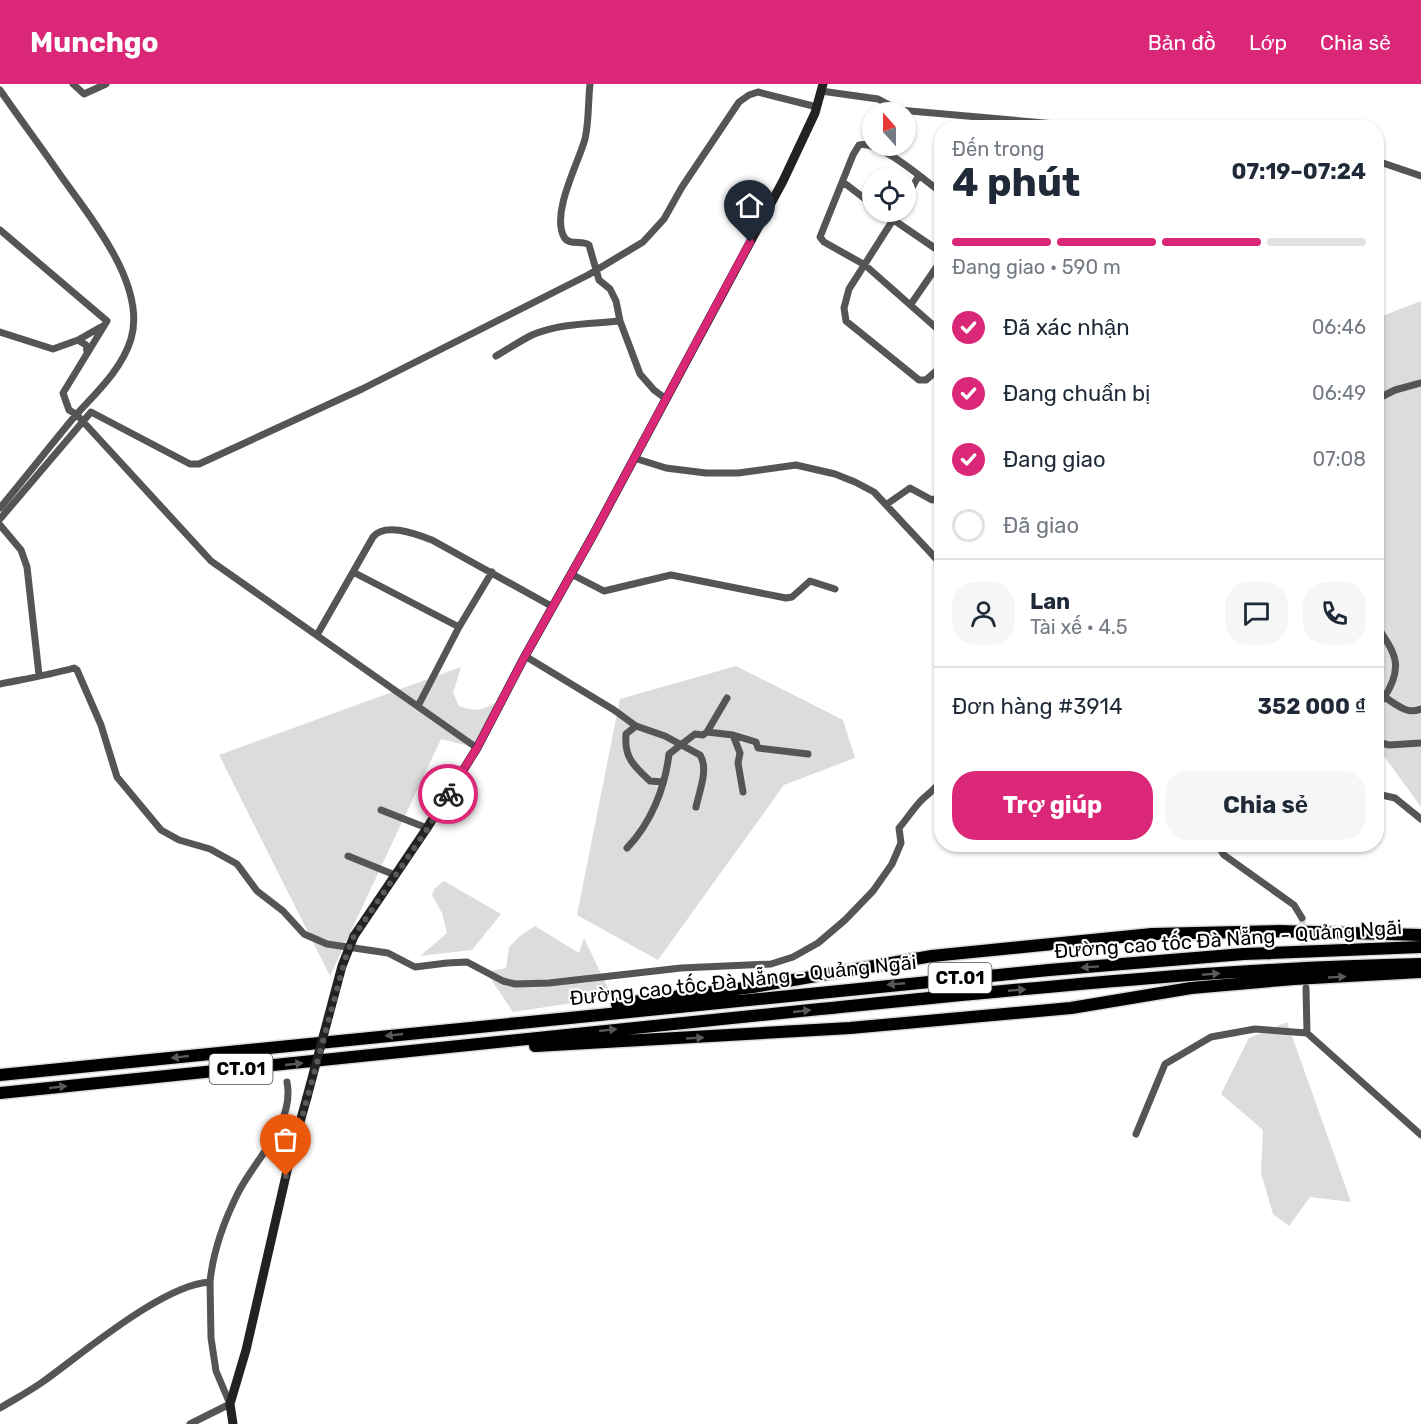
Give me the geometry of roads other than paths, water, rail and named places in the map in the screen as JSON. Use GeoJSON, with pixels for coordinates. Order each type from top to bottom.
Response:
{"type":"FeatureCollection","features":[{"type":"Feature","properties":{"kind":"highway"},"geometry":{"type":"LineString","coordinates":[[498,1021],[753,987],[932,956],[1152,934],[1279,932],[1421,935]]}},
{"type":"Feature","properties":{"kind":"highway","name":"Đường cao tốc Đà Nẵng - Quảng Ngãi"},"geometry":{"type":"LineString","coordinates":[[498,1021],[1244,954],[1421,947]]}},
{"type":"Feature","properties":{"kind":"highway","name":"Đường cao tốc Đà Nẵng - Quảng Ngãi"},"geometry":{"type":"LineString","coordinates":[[510,1044],[1050,987],[1247,971],[1421,964]]}},
{"type":"Feature","properties":{"kind":"highway"},"geometry":{"type":"LineString","coordinates":[[510,1044],[850,1028],[1071,1008],[1191,988],[1294,979],[1421,972]]}},
{"type":"Feature","properties":{"kind":"highway","name":"CT.01"},"geometry":{"type":"LineString","coordinates":[[0,1075],[416,1032],[498,1021]]}},
{"type":"Feature","properties":{"kind":"highway","name":"CT.01"},"geometry":{"type":"LineString","coordinates":[[0,1093],[510,1044]]}},
{"type":"Feature","properties":{"kind":"street"},"geometry":{"type":"LineString","coordinates":[[73,84],[84,94],[106,84]]}},
{"type":"Feature","properties":{"kind":"street"},"geometry":{"type":"LineString","coordinates":[[590,84],[585,137],[566,190],[561,220],[562,231],[567,240],[573,243],[585,243],[589,246],[600,282],[610,289],[616,301],[620,321],[640,374],[654,390],[666,399]]}},
{"type":"Feature","properties":{"kind":"street"},"geometry":{"type":"LineString","coordinates":[[190,1424],[230,1404],[246,1350],[290,1158],[342,966],[354,936],[428,828],[477,748],[783,181],[818,107],[822,88],[878,99],[899,110],[1011,120]]}},
{"type":"Feature","properties":{"kind":"street"},"geometry":{"type":"LineString","coordinates":[[0,90],[96,224],[120,270],[134,308],[134,327],[123,356],[79,418],[0,519]]}},
{"type":"Feature","properties":{"kind":"street"},"geometry":{"type":"LineString","coordinates":[[0,508],[79,418],[93,412],[190,464],[199,464],[362,389],[596,270],[643,242],[664,219],[682,186],[739,102],[749,95],[758,92],[818,107]]}},
{"type":"Feature","properties":{"kind":"street"},"geometry":{"type":"LineString","coordinates":[[934,188],[884,151],[863,143],[856,148],[820,237],[824,242],[865,265],[934,326]]}},
{"type":"Feature","properties":{"kind":"street"},"geometry":{"type":"LineString","coordinates":[[1384,164],[1421,176]]}},
{"type":"Feature","properties":{"kind":"street"},"geometry":{"type":"LineString","coordinates":[[916,180],[918,177]]}},
{"type":"Feature","properties":{"kind":"street"},"geometry":{"type":"LineString","coordinates":[[843,182],[862,197]]}},
{"type":"Feature","properties":{"kind":"street"},"geometry":{"type":"LineString","coordinates":[[892,222],[846,297],[844,308],[846,321],[919,380],[926,380],[934,373]]}},
{"type":"Feature","properties":{"kind":"street"},"geometry":{"type":"LineString","coordinates":[[896,222],[934,248]]}},
{"type":"Feature","properties":{"kind":"street"},"geometry":{"type":"LineString","coordinates":[[0,230],[106,321],[63,393],[69,410],[212,561],[477,748]]}},
{"type":"Feature","properties":{"kind":"street"},"geometry":{"type":"LineString","coordinates":[[911,304],[934,271]]}},
{"type":"Feature","properties":{"kind":"street"},"geometry":{"type":"LineString","coordinates":[[496,356],[532,335],[551,329],[570,324],[620,321]]}},
{"type":"Feature","properties":{"kind":"street"},"geometry":{"type":"LineString","coordinates":[[0,332],[53,349],[78,340],[103,326]]}},
{"type":"Feature","properties":{"kind":"street"},"geometry":{"type":"LineString","coordinates":[[78,340],[84,341],[87,352]]}},
{"type":"Feature","properties":{"kind":"street"},"geometry":{"type":"LineString","coordinates":[[1384,396],[1421,383]]}},
{"type":"Feature","properties":{"kind":"street"},"geometry":{"type":"LineString","coordinates":[[634,458],[666,468],[706,473],[738,472],[796,465],[835,474],[874,492],[909,531],[934,554]]}},
{"type":"Feature","properties":{"kind":"street"},"geometry":{"type":"LineString","coordinates":[[887,504],[910,488],[934,499]]}},
{"type":"Feature","properties":{"kind":"street"},"geometry":{"type":"LineString","coordinates":[[0,525],[21,550],[27,567],[39,675]]}},
{"type":"Feature","properties":{"kind":"street"},"geometry":{"type":"LineString","coordinates":[[317,635],[373,537],[376,533],[385,530],[432,540],[553,607]]}},
{"type":"Feature","properties":{"kind":"street"},"geometry":{"type":"LineString","coordinates":[[353,572],[459,627]]}},
{"type":"Feature","properties":{"kind":"street"},"geometry":{"type":"LineString","coordinates":[[418,706],[459,627],[492,572]]}},
{"type":"Feature","properties":{"kind":"street"},"geometry":{"type":"LineString","coordinates":[[571,574],[604,591],[671,575],[786,598],[792,597],[810,581],[835,589]]}},
{"type":"Feature","properties":{"kind":"street"},"geometry":{"type":"LineString","coordinates":[[1384,637],[1393,651],[1396,662],[1395,677],[1384,698],[1404,710],[1421,709]]}},
{"type":"Feature","properties":{"kind":"street"},"geometry":{"type":"LineString","coordinates":[[525,656],[636,726],[665,736],[700,755],[704,770],[696,807]]}},
{"type":"Feature","properties":{"kind":"street"},"geometry":{"type":"LineString","coordinates":[[0,684],[39,675],[47,676],[78,670],[101,725],[117,777],[151,820],[166,834],[210,849],[237,864],[257,891],[283,911],[304,934],[327,944],[388,953],[415,967],[467,962],[510,983],[549,983],[681,968],[771,964],[806,951],[845,920],[873,891],[892,864],[901,843],[899,828],[918,803],[934,791]]}},
{"type":"Feature","properties":{"kind":"street"},"geometry":{"type":"LineString","coordinates":[[627,848],[640,834],[645,821],[654,811],[669,754],[695,734],[703,735],[707,732],[728,698]]}},
{"type":"Feature","properties":{"kind":"street"},"geometry":{"type":"LineString","coordinates":[[636,726],[626,734],[624,748],[633,766],[650,781],[663,782]]}},
{"type":"Feature","properties":{"kind":"street"},"geometry":{"type":"LineString","coordinates":[[707,732],[733,735],[756,742],[758,747],[807,754]]}},
{"type":"Feature","properties":{"kind":"street"},"geometry":{"type":"LineString","coordinates":[[733,735],[740,753],[738,763],[742,792]]}},
{"type":"Feature","properties":{"kind":"street"},"geometry":{"type":"LineString","coordinates":[[1384,744],[1421,743]]}},
{"type":"Feature","properties":{"kind":"street"},"geometry":{"type":"LineString","coordinates":[[1384,796],[1395,798],[1421,819]]}},
{"type":"Feature","properties":{"kind":"street"},"geometry":{"type":"LineString","coordinates":[[381,810],[428,828]]}},
{"type":"Feature","properties":{"kind":"street"},"geometry":{"type":"LineString","coordinates":[[1222,852],[1294,905],[1302,918]]}},
{"type":"Feature","properties":{"kind":"street"},"geometry":{"type":"LineString","coordinates":[[348,856],[395,874]]}},
{"type":"Feature","properties":{"kind":"street"},"geometry":{"type":"LineString","coordinates":[[1306,988],[1307,1034]]}},
{"type":"Feature","properties":{"kind":"street"},"geometry":{"type":"LineString","coordinates":[[1136,1134],[1165,1064],[1211,1037],[1255,1029],[1307,1034],[1421,1135]]}},
{"type":"Feature","properties":{"kind":"street"},"geometry":{"type":"LineString","coordinates":[[233,1424],[230,1404],[216,1371],[211,1338],[212,1264],[226,1219],[249,1173],[277,1134],[283,1120],[288,1104],[287,1082]]}},
{"type":"Feature","properties":{"kind":"street"},"geometry":{"type":"LineString","coordinates":[[0,1408],[41,1383],[96,1342],[166,1297],[184,1287],[210,1282]]}},
{"type":"Feature","properties":{"kind":"tunnel"},"geometry":{"type":"LineString","coordinates":[[1302,918],[1305,969]]}}]}
